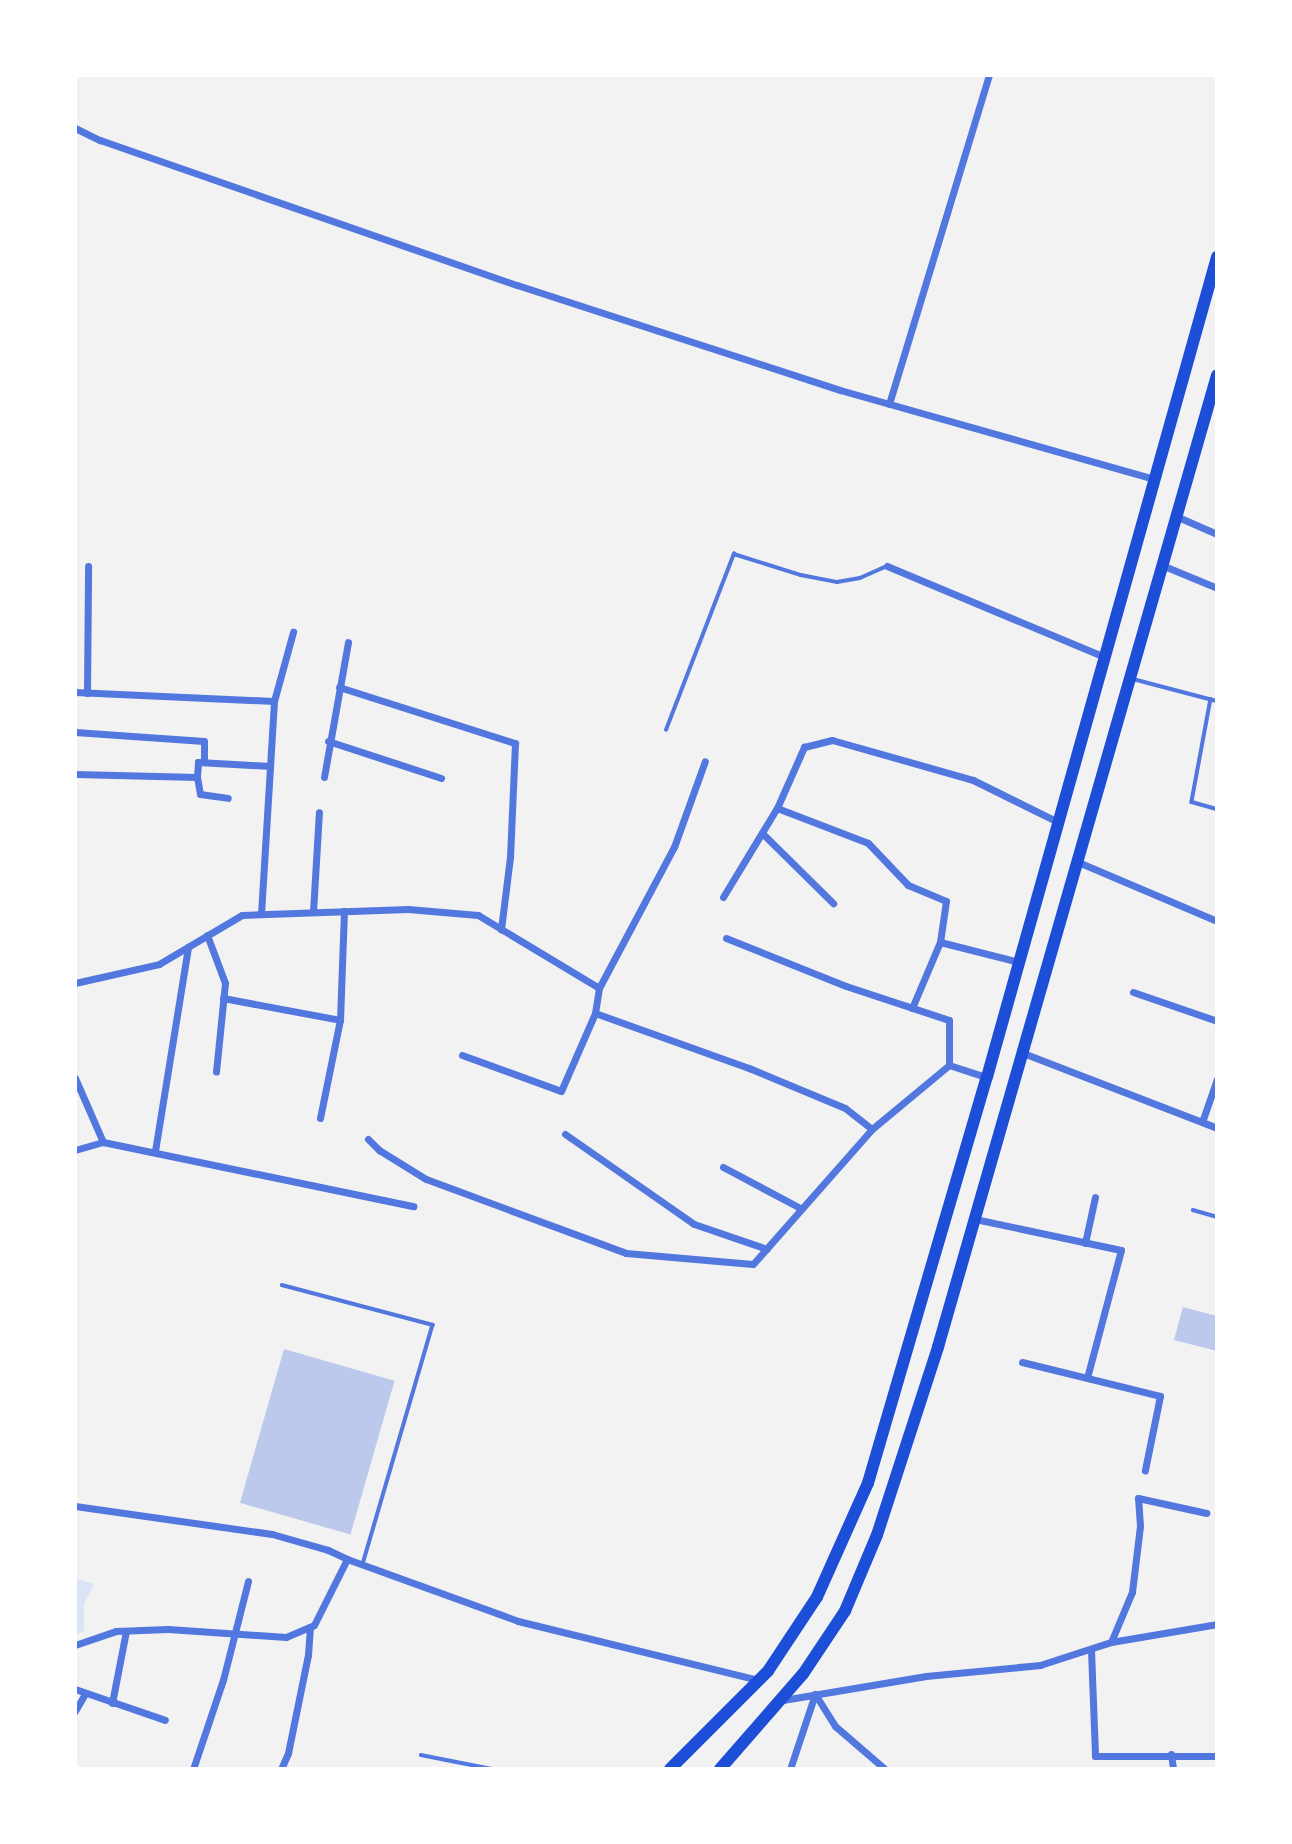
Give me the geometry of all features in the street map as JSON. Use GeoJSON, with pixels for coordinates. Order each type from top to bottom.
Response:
{"type":"FeatureCollection","features":[{"type":"Feature","properties":{"kind":"highway"},"geometry":{"type":"LineString","coordinates":[[670,1769],[768,1671],[817,1597],[868,1483],[987,1077],[1217,257]]}},
{"type":"Feature","properties":{"kind":"highway"},"geometry":{"type":"LineString","coordinates":[[720,1769],[782,1700],[845,1611],[877,1535],[975,1219],[1215,391],[1217,375]]}},
{"type":"Feature","properties":{"kind":"street"},"geometry":{"type":"LineString","coordinates":[[889,404],[989,75]]}},
{"type":"Feature","properties":{"kind":"street"},"geometry":{"type":"LineString","coordinates":[[75,128],[100,140],[517,285],[889,404],[1156,480]]}},
{"type":"Feature","properties":{"kind":"street"},"geometry":{"type":"LineString","coordinates":[[1178,517],[1217,534]]}},
{"type":"Feature","properties":{"kind":"street"},"geometry":{"type":"LineString","coordinates":[[87,693],[88,566]]}},
{"type":"Feature","properties":{"kind":"street"},"geometry":{"type":"LineString","coordinates":[[887,566],[1106,657]]}},
{"type":"Feature","properties":{"kind":"street"},"geometry":{"type":"LineString","coordinates":[[1164,566],[1217,589]]}},
{"type":"Feature","properties":{"kind":"street"},"geometry":{"type":"LineString","coordinates":[[261,914],[274,701],[293,632]]}},
{"type":"Feature","properties":{"kind":"street"},"geometry":{"type":"LineString","coordinates":[[324,777],[328,741],[348,642]]}},
{"type":"Feature","properties":{"kind":"street"},"geometry":{"type":"LineString","coordinates":[[339,687],[515,743],[510,857],[500,929]]}},
{"type":"Feature","properties":{"kind":"street"},"geometry":{"type":"LineString","coordinates":[[75,692],[274,701]]}},
{"type":"Feature","properties":{"kind":"street"},"geometry":{"type":"LineString","coordinates":[[75,732],[204,741],[204,762]]}},
{"type":"Feature","properties":{"kind":"street"},"geometry":{"type":"LineString","coordinates":[[723,897],[777,808],[804,747],[832,740],[973,780],[1058,822]]}},
{"type":"Feature","properties":{"kind":"street"},"geometry":{"type":"LineString","coordinates":[[328,741],[441,778]]}},
{"type":"Feature","properties":{"kind":"street"},"geometry":{"type":"LineString","coordinates":[[461,1055],[561,1091],[595,1013],[599,988],[674,847],[705,761]]}},
{"type":"Feature","properties":{"kind":"street"},"geometry":{"type":"LineString","coordinates":[[228,798],[200,794],[198,762],[270,766]]}},
{"type":"Feature","properties":{"kind":"street"},"geometry":{"type":"LineString","coordinates":[[75,774],[197,777]]}},
{"type":"Feature","properties":{"kind":"street"},"geometry":{"type":"LineString","coordinates":[[777,808],[868,843],[908,885],[946,901],[940,942],[912,1008]]}},
{"type":"Feature","properties":{"kind":"street"},"geometry":{"type":"LineString","coordinates":[[313,912],[319,812]]}},
{"type":"Feature","properties":{"kind":"street"},"geometry":{"type":"LineString","coordinates":[[762,833],[832,902]]}},
{"type":"Feature","properties":{"kind":"street"},"geometry":{"type":"LineString","coordinates":[[1078,862],[1217,921]]}},
{"type":"Feature","properties":{"kind":"street"},"geometry":{"type":"LineString","coordinates":[[75,983],[159,964],[242,915],[408,909],[478,915],[599,988]]}},
{"type":"Feature","properties":{"kind":"street"},"geometry":{"type":"LineString","coordinates":[[320,1118],[340,1020],[344,911]]}},
{"type":"Feature","properties":{"kind":"street"},"geometry":{"type":"LineString","coordinates":[[207,935],[225,984],[216,1072]]}},
{"type":"Feature","properties":{"kind":"street"},"geometry":{"type":"LineString","coordinates":[[726,938],[846,986],[949,1020],[949,1065]]}},
{"type":"Feature","properties":{"kind":"street"},"geometry":{"type":"LineString","coordinates":[[940,942],[1019,962]]}},
{"type":"Feature","properties":{"kind":"street"},"geometry":{"type":"LineString","coordinates":[[155,1151],[188,947]]}},
{"type":"Feature","properties":{"kind":"street"},"geometry":{"type":"LineString","coordinates":[[1133,992],[1217,1021]]}},
{"type":"Feature","properties":{"kind":"street"},"geometry":{"type":"LineString","coordinates":[[223,998],[340,1020]]}},
{"type":"Feature","properties":{"kind":"street"},"geometry":{"type":"LineString","coordinates":[[595,1013],[749,1068],[845,1108],[872,1129]]}},
{"type":"Feature","properties":{"kind":"street"},"geometry":{"type":"LineString","coordinates":[[1023,1053],[1217,1128]]}},
{"type":"Feature","properties":{"kind":"street"},"geometry":{"type":"LineString","coordinates":[[949,1065],[987,1077]]}},
{"type":"Feature","properties":{"kind":"street"},"geometry":{"type":"LineString","coordinates":[[368,1139],[379,1150],[426,1179],[626,1253],[753,1264],[872,1129],[949,1065]]}},
{"type":"Feature","properties":{"kind":"street"},"geometry":{"type":"LineString","coordinates":[[75,1077],[103,1142]]}},
{"type":"Feature","properties":{"kind":"street"},"geometry":{"type":"LineString","coordinates":[[1202,1122],[1217,1079]]}},
{"type":"Feature","properties":{"kind":"street"},"geometry":{"type":"LineString","coordinates":[[565,1134],[694,1224],[766,1249]]}},
{"type":"Feature","properties":{"kind":"street"},"geometry":{"type":"LineString","coordinates":[[75,1150],[103,1142],[413,1206]]}},
{"type":"Feature","properties":{"kind":"street"},"geometry":{"type":"LineString","coordinates":[[723,1167],[802,1209]]}},
{"type":"Feature","properties":{"kind":"street"},"geometry":{"type":"LineString","coordinates":[[1085,1243],[1095,1197]]}},
{"type":"Feature","properties":{"kind":"street"},"geometry":{"type":"LineString","coordinates":[[975,1219],[1121,1251],[1087,1378]]}},
{"type":"Feature","properties":{"kind":"street"},"geometry":{"type":"LineString","coordinates":[[1022,1362],[1160,1396],[1146,1469]]}},
{"type":"Feature","properties":{"kind":"street"},"geometry":{"type":"LineString","coordinates":[[1111,1642],[1132,1592],[1140,1526],[1138,1498],[1206,1513]]}},
{"type":"Feature","properties":{"kind":"street"},"geometry":{"type":"LineString","coordinates":[[75,1506],[272,1534],[328,1550],[518,1621],[758,1680]]}},
{"type":"Feature","properties":{"kind":"street"},"geometry":{"type":"LineString","coordinates":[[75,1644],[126,1631],[169,1629],[286,1637],[314,1625],[347,1559]]}},
{"type":"Feature","properties":{"kind":"street"},"geometry":{"type":"LineString","coordinates":[[193,1769],[235,1634],[248,1581]]}},
{"type":"Feature","properties":{"kind":"street"},"geometry":{"type":"LineString","coordinates":[[782,1700],[926,1676],[1040,1665],[1111,1642],[1217,1624]]}},
{"type":"Feature","properties":{"kind":"street"},"geometry":{"type":"LineString","coordinates":[[281,1769],[288,1753],[308,1655],[310,1627]]}},
{"type":"Feature","properties":{"kind":"street"},"geometry":{"type":"LineString","coordinates":[[112,1703],[126,1631]]}},
{"type":"Feature","properties":{"kind":"street"},"geometry":{"type":"LineString","coordinates":[[1091,1650],[1095,1756],[1217,1756]]}},
{"type":"Feature","properties":{"kind":"street"},"geometry":{"type":"LineString","coordinates":[[75,1689],[85,1695],[164,1720]]}},
{"type":"Feature","properties":{"kind":"street"},"geometry":{"type":"LineString","coordinates":[[790,1769],[815,1694]]}},
{"type":"Feature","properties":{"kind":"street"},"geometry":{"type":"LineString","coordinates":[[815,1694],[835,1726],[885,1769]]}},
{"type":"Feature","properties":{"kind":"street"},"geometry":{"type":"LineString","coordinates":[[75,1711],[85,1695]]}},
{"type":"Feature","properties":{"kind":"street"},"geometry":{"type":"LineString","coordinates":[[1171,1754],[1173,1769]]}},
{"type":"Feature","properties":{"kind":"lane"},"geometry":{"type":"LineString","coordinates":[[666,730],[734,554],[801,575],[837,582],[860,578],[887,566]]}},
{"type":"Feature","properties":{"kind":"lane"},"geometry":{"type":"LineString","coordinates":[[1131,679],[1217,701]]}},
{"type":"Feature","properties":{"kind":"lane"},"geometry":{"type":"LineString","coordinates":[[1211,699],[1192,802],[1217,809]]}},
{"type":"Feature","properties":{"kind":"lane"},"geometry":{"type":"LineString","coordinates":[[1193,1210],[1217,1217]]}},
{"type":"Feature","properties":{"kind":"lane"},"geometry":{"type":"LineString","coordinates":[[282,1285],[433,1325],[363,1564]]}},
{"type":"Feature","properties":{"kind":"lane"},"geometry":{"type":"LineString","coordinates":[[421,1755],[492,1769]]}},
{"type":"Feature","properties":{"kind":"shaded area"},"geometry":{"type":"Polygon","coordinates":[[[75,1578],[94,1584],[84,1604],[84,1631],[75,1635],[75,1578]]]}},
{"type":"Feature","properties":{"kind":"building"},"geometry":{"type":"Polygon","coordinates":[[[1183,1307],[1217,1316],[1217,1351],[1174,1340],[1183,1307]]]}},
{"type":"Feature","properties":{"kind":"building"},"geometry":{"type":"Polygon","coordinates":[[[284,1349],[395,1381],[350,1535],[240,1503],[284,1349]]]}}]}
